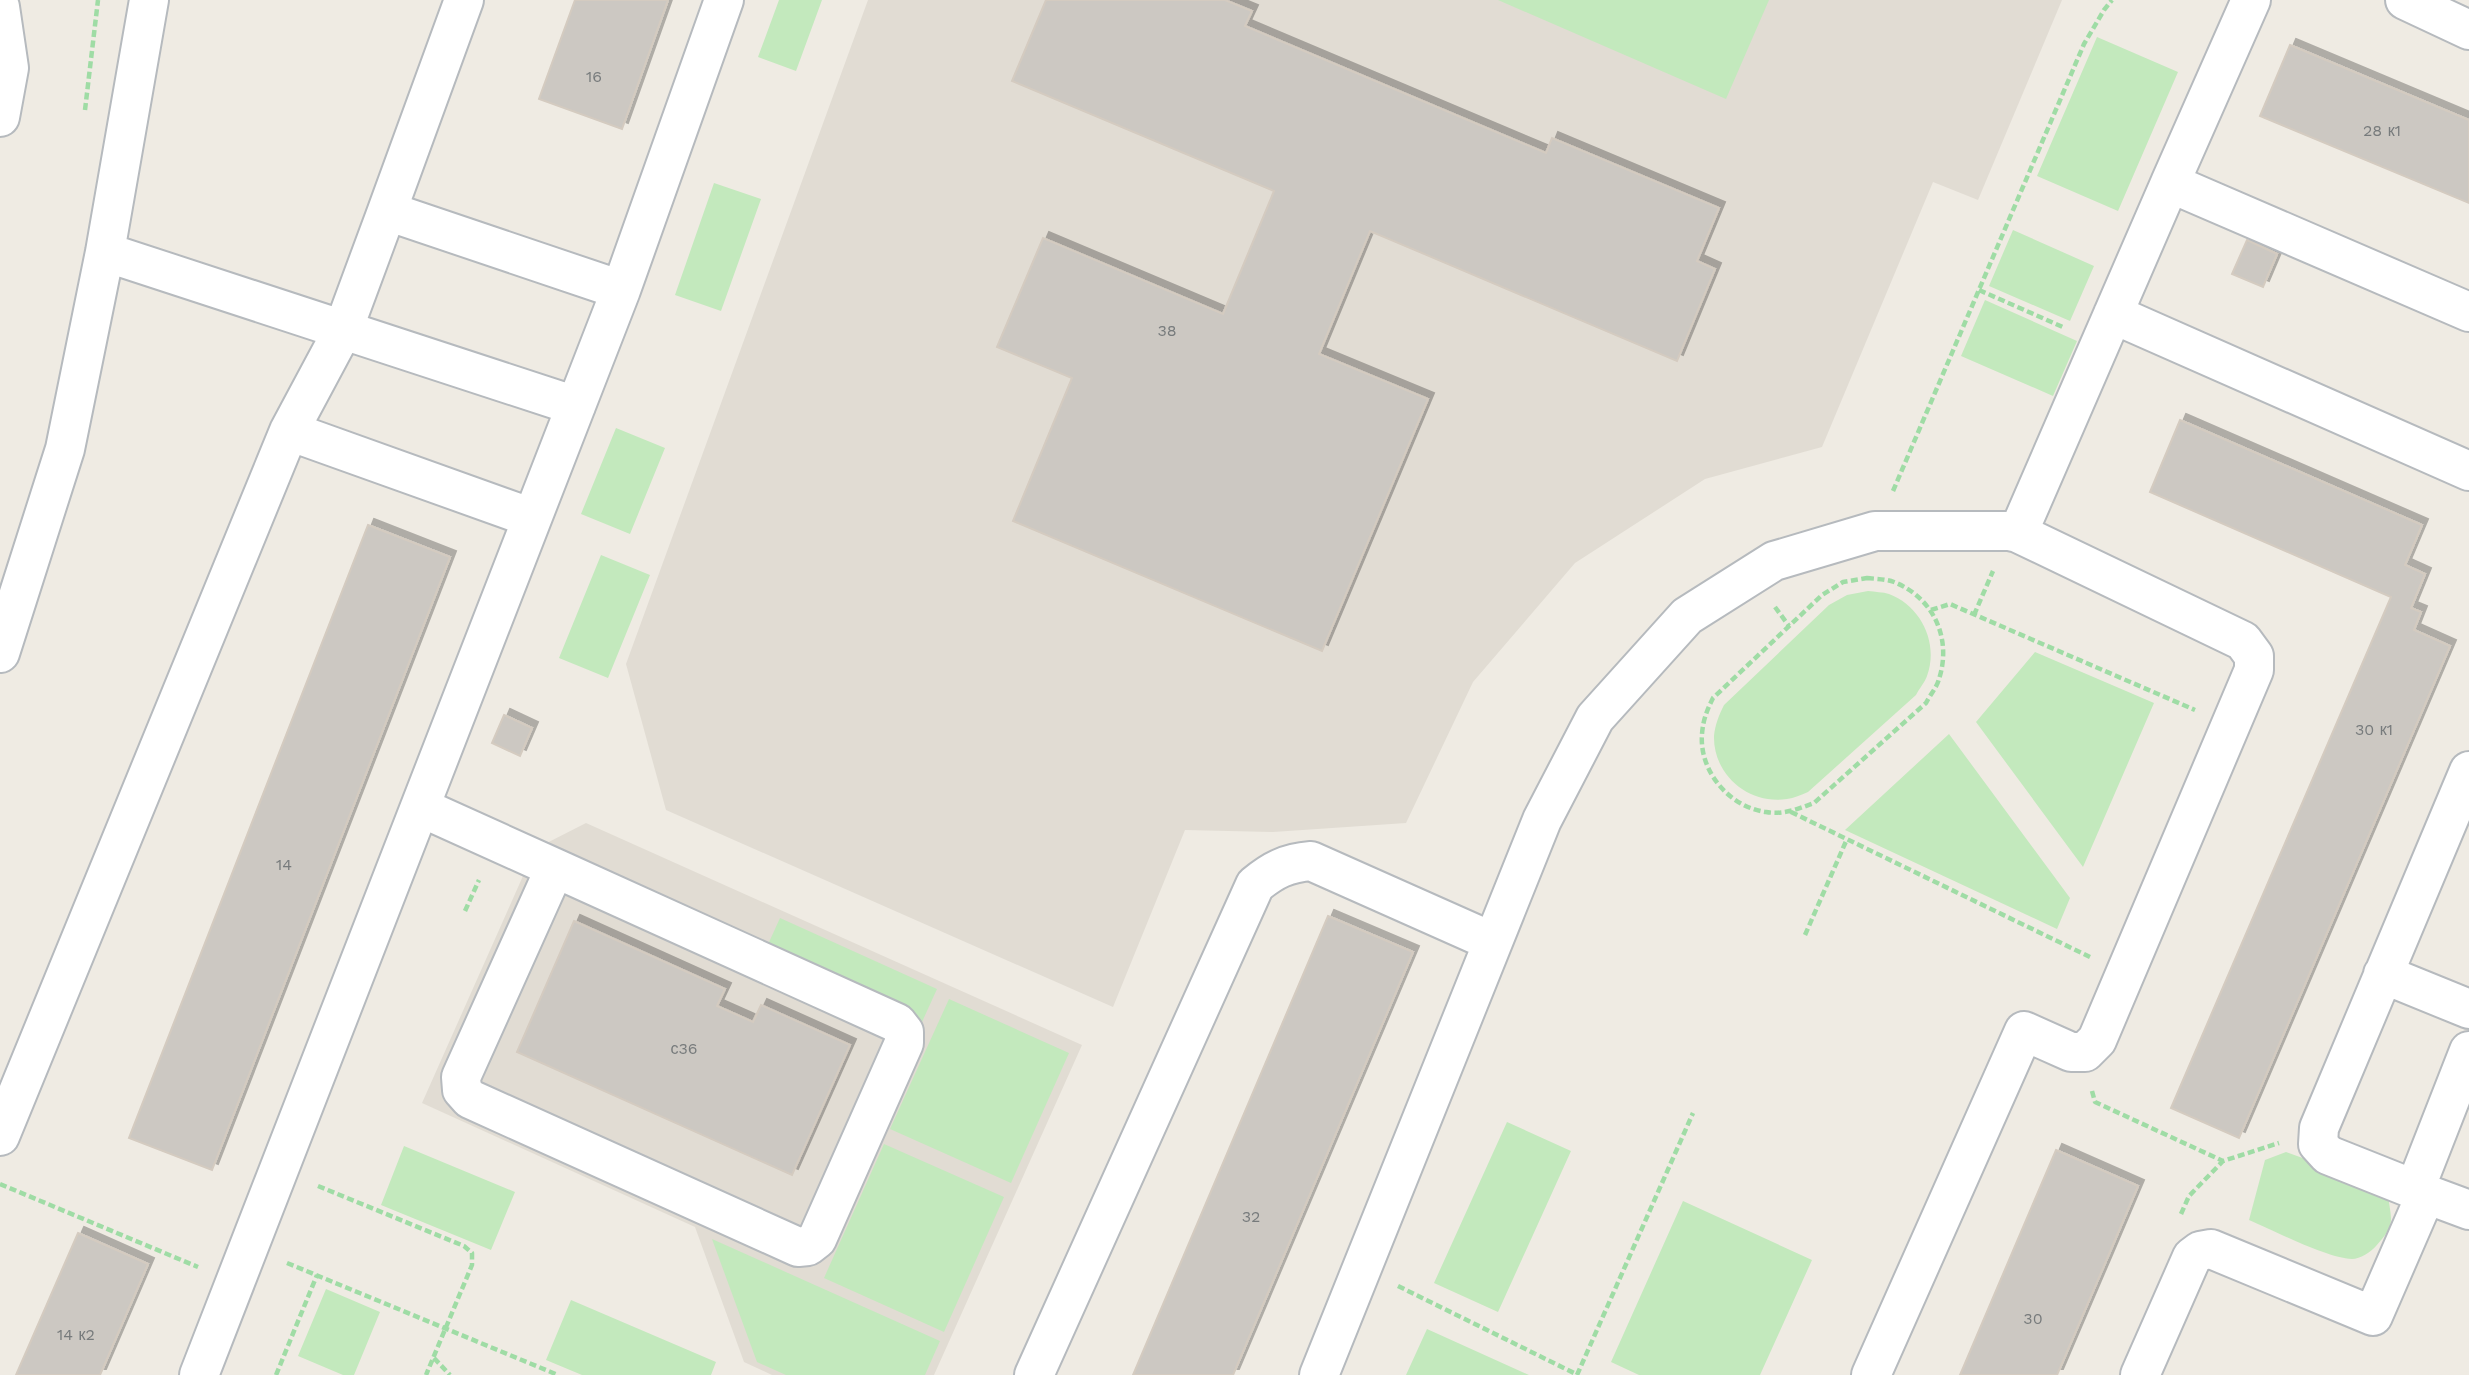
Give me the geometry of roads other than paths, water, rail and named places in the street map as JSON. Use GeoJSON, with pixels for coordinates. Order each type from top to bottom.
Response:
{"type":"FeatureCollection","features":[{"type":"Feature","properties":{"kind":"street"},"geometry":{"type":"LineString","coordinates":[[0,653],[65,449],[105,252],[149,0]]}},
{"type":"Feature","properties":{"kind":"street"},"geometry":{"type":"LineString","coordinates":[[0,1136],[289,431],[343,330],[464,0]]}},
{"type":"Feature","properties":{"kind":"street"},"geometry":{"type":"LineString","coordinates":[[199,1375],[621,290],[724,0]]}},
{"type":"Feature","properties":{"kind":"street"},"geometry":{"type":"LineString","coordinates":[[2018,533],[2251,0]]}},
{"type":"Feature","properties":{"kind":"street"},"geometry":{"type":"LineString","coordinates":[[2406,0],[2469,30]]}},
{"type":"Feature","properties":{"kind":"street"},"geometry":{"type":"LineString","coordinates":[[0,7],[9,68],[0,117]]}},
{"type":"Feature","properties":{"kind":"street"},"geometry":{"type":"LineString","coordinates":[[2170,183],[2469,312]]}},
{"type":"Feature","properties":{"kind":"street"},"geometry":{"type":"LineString","coordinates":[[387,211],[621,290]]}},
{"type":"Feature","properties":{"kind":"street"},"geometry":{"type":"LineString","coordinates":[[105,252],[576,406]]}},
{"type":"Feature","properties":{"kind":"street"},"geometry":{"type":"LineString","coordinates":[[2107,329],[2469,471]]}},
{"type":"Feature","properties":{"kind":"street"},"geometry":{"type":"LineString","coordinates":[[289,431],[532,518]]}},
{"type":"Feature","properties":{"kind":"street"},"geometry":{"type":"LineString","coordinates":[[1320,1375],[1542,820],[1595,718],[1687,615],[1774,561],[1875,531],[2009,531],[2243,641],[2254,656],[2254,670],[2097,1040],[2085,1052],[2071,1052],[2024,1031],[1871,1375]]}},
{"type":"Feature","properties":{"kind":"street"},"geometry":{"type":"LineString","coordinates":[[2469,771],[2319,1128],[2318,1144],[2328,1155],[2469,1210]]}},
{"type":"Feature","properties":{"kind":"street"},"geometry":{"type":"LineString","coordinates":[[420,807],[555,868],[897,1023],[904,1032],[904,1043],[817,1239],[808,1246],[797,1247],[470,1099],[462,1090],[461,1077],[555,868]]}},
{"type":"Feature","properties":{"kind":"street"},"geometry":{"type":"LineString","coordinates":[[1034,1375],[1255,885],[1269,873],[1291,862],[1311,861],[1493,942]]}},
{"type":"Feature","properties":{"kind":"street"},"geometry":{"type":"LineString","coordinates":[[2384,974],[2469,1009]]}},
{"type":"Feature","properties":{"kind":"street"},"geometry":{"type":"LineString","coordinates":[[2140,1375],[2192,1257],[2200,1251],[2211,1250],[2373,1316],[2421,1191],[2469,1051]]}}]}
